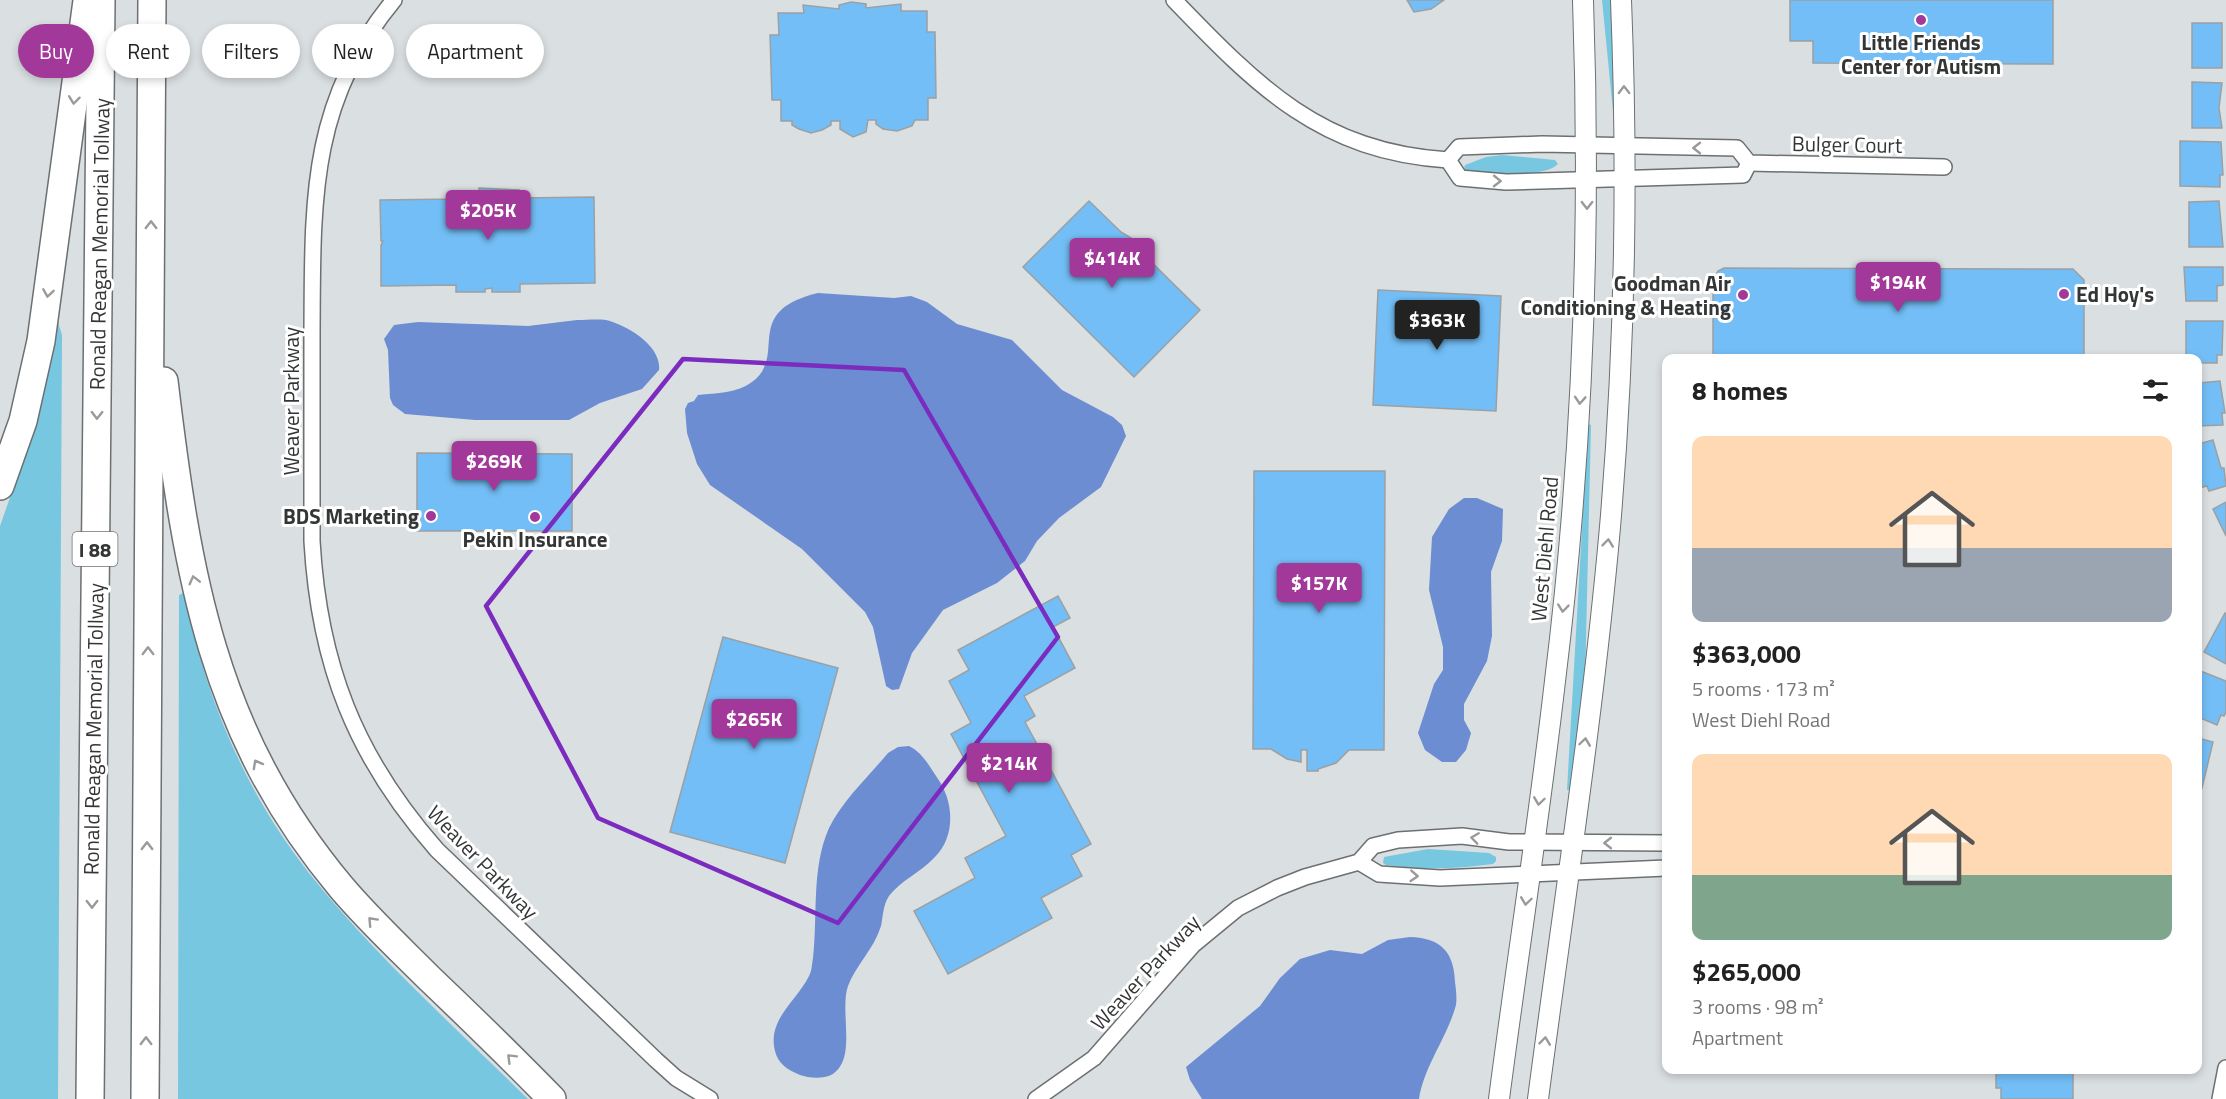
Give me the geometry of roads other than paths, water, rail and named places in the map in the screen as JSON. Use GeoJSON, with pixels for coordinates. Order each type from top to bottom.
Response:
{"type":"FeatureCollection","features":[{"type":"Feature","properties":{"kind":"highway"},"geometry":{"type":"LineString","coordinates":[[0,486],[23,421],[41,341],[87,0]]}},
{"type":"Feature","properties":{"kind":"highway","name":"Ronald Reagan Memorial Tollway"},"geometry":{"type":"LineString","coordinates":[[90,1099],[101,0]]}},
{"type":"Feature","properties":{"kind":"highway","name":"I 88"},"geometry":{"type":"LineString","coordinates":[[145,1099],[152,0]]}},
{"type":"Feature","properties":{"kind":"highway"},"geometry":{"type":"LineString","coordinates":[[150,271],[174,461],[190,564],[217,666],[252,754],[287,813],[341,887],[375,924],[552,1099]]}},
{"type":"Feature","properties":{"kind":"street","name":"Weaver Parkway"},"geometry":{"type":"LineString","coordinates":[[394,0],[369,33],[336,98],[325,131],[314,194],[312,541],[315,587],[329,657],[339,690],[369,756],[416,826],[437,850],[656,1060],[676,1078],[710,1099]]}},
{"type":"Feature","properties":{"kind":"street"},"geometry":{"type":"LineString","coordinates":[[1174,0],[1245,71],[1280,102],[1303,116],[1329,130],[1376,148],[1420,158],[1448,160]]}},
{"type":"Feature","properties":{"kind":"street","name":"West Diehl Road"},"geometry":{"type":"LineString","coordinates":[[1499,1099],[1556,680],[1575,468],[1582,363],[1586,179],[1583,0]]}},
{"type":"Feature","properties":{"kind":"street"},"geometry":{"type":"LineString","coordinates":[[1538,1099],[1594,684],[1610,525],[1621,333],[1625,178],[1621,0]]}},
{"type":"Feature","properties":{"kind":"street"},"geometry":{"type":"LineString","coordinates":[[1448,160],[1459,147],[1542,144],[1625,148],[1737,148],[1749,163]]}},
{"type":"Feature","properties":{"kind":"street"},"geometry":{"type":"LineString","coordinates":[[1448,160],[1460,178],[1481,181],[1586,179]]}},
{"type":"Feature","properties":{"kind":"street","name":"Bulger Court"},"geometry":{"type":"LineString","coordinates":[[1586,179],[1743,175],[1749,163],[1944,167]]}},
{"type":"Feature","properties":{"kind":"street","name":"Weaver Parkway"},"geometry":{"type":"LineString","coordinates":[[1036,1099],[1094,1058],[1193,945],[1238,909],[1305,877],[1359,862],[1373,846],[1398,840],[1462,836],[1534,843],[1662,843]]}},
{"type":"Feature","properties":{"kind":"street"},"geometry":{"type":"LineString","coordinates":[[1359,862],[1379,874],[1414,876],[1567,873],[1662,868]]}},
{"type":"Feature","properties":{"kind":"street"},"geometry":{"type":"LineString","coordinates":[[2220,1099],[2226,1068]]}},
{"type":"Feature","properties":{"kind":"place","name":"Little Friends Center for Autism"},"geometry":{"type":"Point","coordinates":[1921,20]}},
{"type":"Feature","properties":{"kind":"place","name":"Ed Hoy's"},"geometry":{"type":"Point","coordinates":[2064,294]}},
{"type":"Feature","properties":{"kind":"place","name":"Goodman Air Conditioning & Heating"},"geometry":{"type":"Point","coordinates":[1743,295]}},
{"type":"Feature","properties":{"kind":"place","name":"BDS Marketing"},"geometry":{"type":"Point","coordinates":[431,516]}},
{"type":"Feature","properties":{"kind":"place","name":"Pekin Insurance"},"geometry":{"type":"Point","coordinates":[535,517]}}]}
